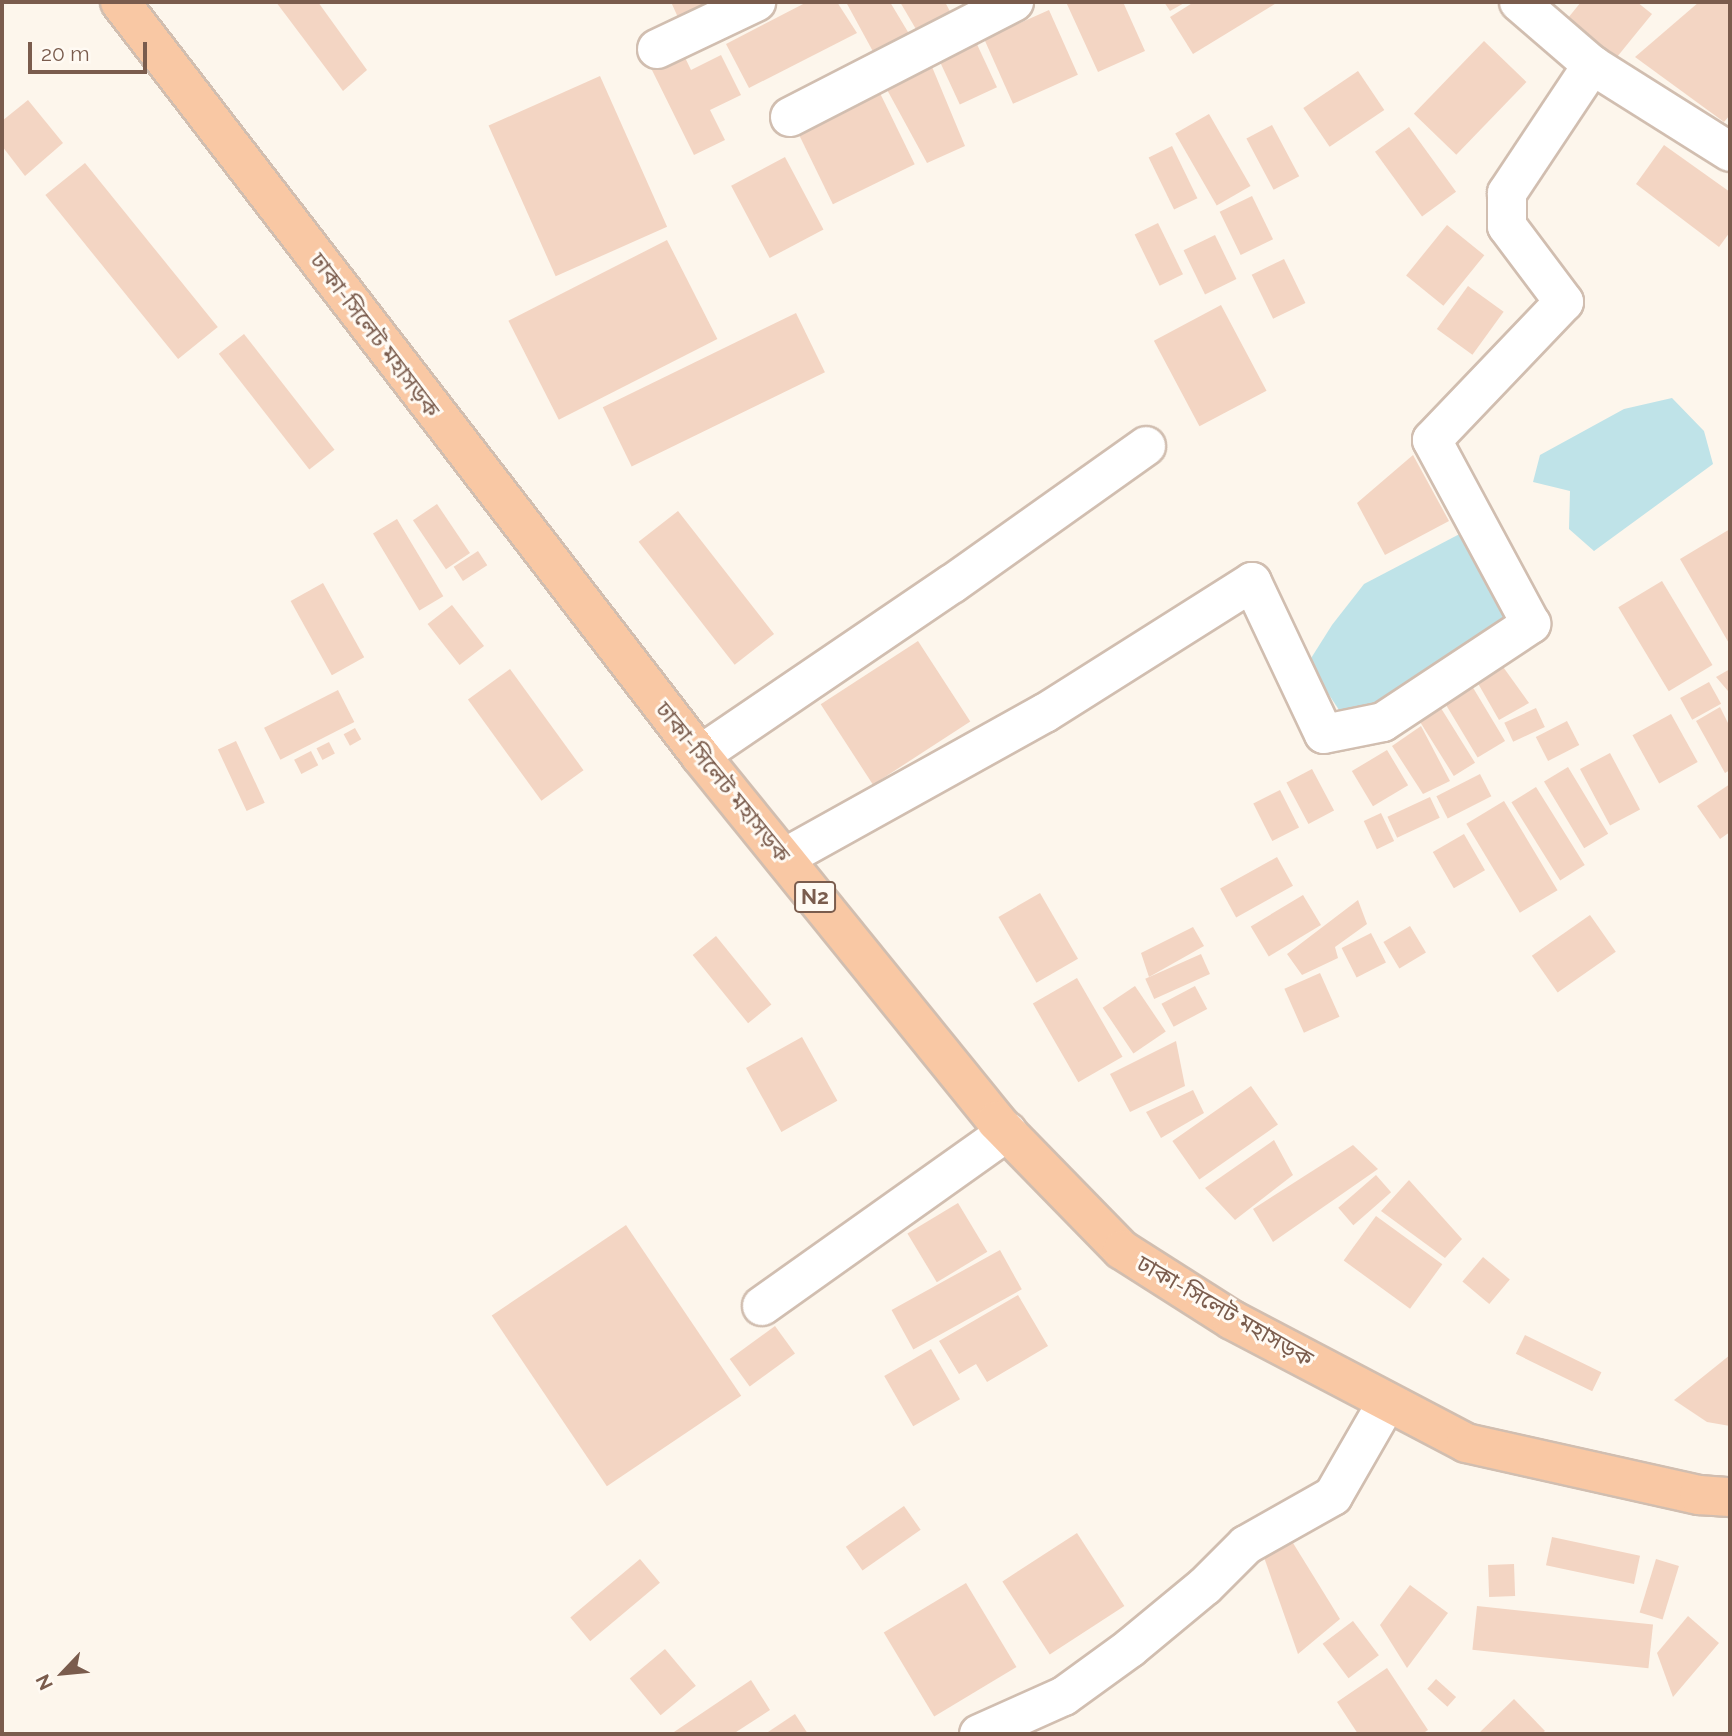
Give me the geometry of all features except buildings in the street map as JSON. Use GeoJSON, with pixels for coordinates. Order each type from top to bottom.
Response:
{"type":"FeatureCollection","features":[{"type":"Feature","properties":{"kind":"highway","name":"ঢাকা-সিলেট মহাসড়ক"},"geometry":{"type":"LineString","coordinates":[[120,2],[700,755],[1007,1132],[1122,1250],[1232,1321],[1466,1443],[1699,1495],[1730,1497]]}},
{"type":"Feature","properties":{"kind":"street"},"geometry":{"type":"LineString","coordinates":[[657,48],[756,2]]}},
{"type":"Feature","properties":{"kind":"street"},"geometry":{"type":"LineString","coordinates":[[790,117],[1014,2]]}},
{"type":"Feature","properties":{"kind":"street"},"geometry":{"type":"LineString","coordinates":[[1519,2],[1592,65],[1730,152]]}},
{"type":"Feature","properties":{"kind":"street"},"geometry":{"type":"LineString","coordinates":[[784,859],[1045,713],[1252,582],[1324,734],[1383,722],[1531,624],[1432,440],[1564,302],[1507,226],[1507,193],[1592,65]]}},
{"type":"Feature","properties":{"kind":"street"},"geometry":{"type":"LineString","coordinates":[[700,755],[952,584],[1146,446]]}},
{"type":"Feature","properties":{"kind":"street"},"geometry":{"type":"LineString","coordinates":[[762,1306],[1007,1132]]}},
{"type":"Feature","properties":{"kind":"street"},"geometry":{"type":"LineString","coordinates":[[979,1734],[1063,1696],[1130,1648],[1184,1604],[1246,1545],[1333,1496],[1387,1402]]}},
{"type":"Feature","properties":{"kind":"water"},"geometry":{"type":"Polygon","coordinates":[[[1672,398],[1704,431],[1713,464],[1594,551],[1569,529],[1570,491],[1533,482],[1540,455],[1624,409],[1672,398]]]}},
{"type":"Feature","properties":{"kind":"water"},"geometry":{"type":"Polygon","coordinates":[[[1473,527],[1520,617],[1373,717],[1345,719],[1308,663],[1332,625],[1364,584],[1473,527]]]}}]}
